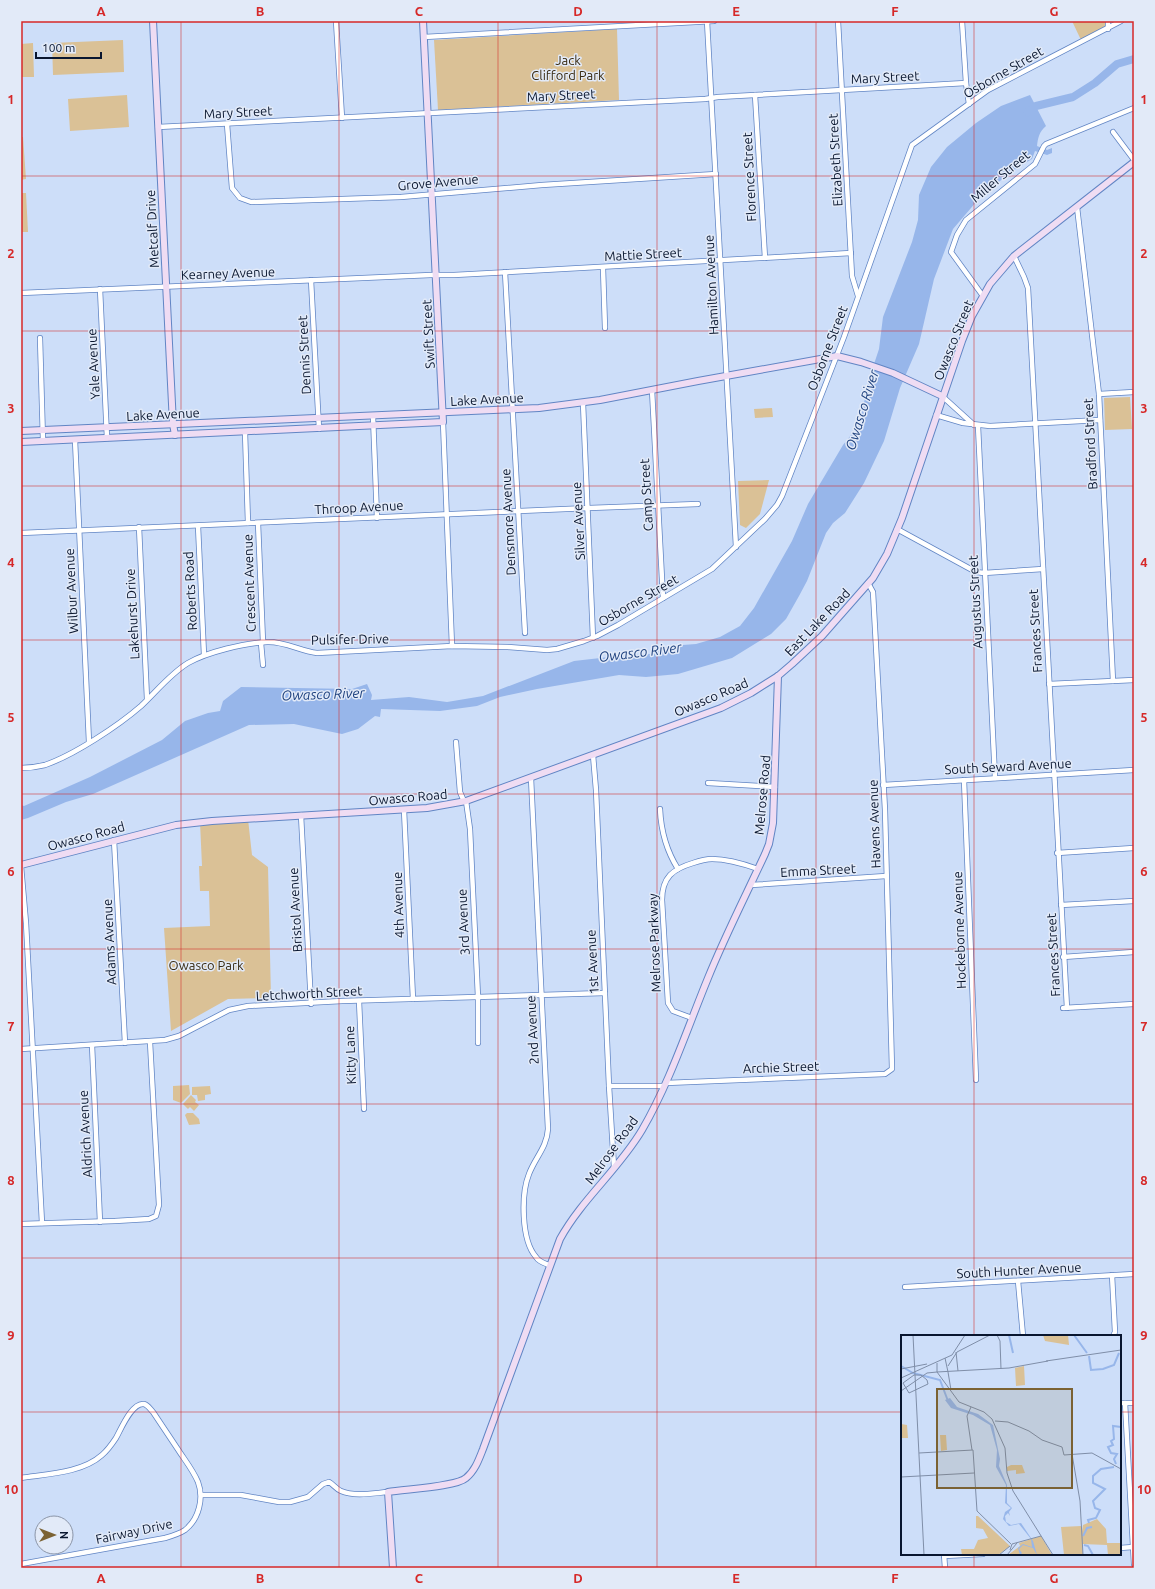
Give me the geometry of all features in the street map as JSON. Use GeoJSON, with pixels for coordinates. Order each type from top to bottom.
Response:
{"type":"FeatureCollection","features":[{"type":"Feature","properties":{"kind":"main road","name":"Metcalf Drive"},"geometry":{"type":"LineString","coordinates":[[152,21],[173,424],[175,435]]}},
{"type":"Feature","properties":{"kind":"main road","name":"Swift Street"},"geometry":{"type":"LineString","coordinates":[[423,21],[443,422]]}},
{"type":"Feature","properties":{"kind":"main road","name":"Owasco Street"},"geometry":{"type":"LineString","coordinates":[[869,582],[885,558],[897,529],[962,341],[972,316],[990,284],[1014,256],[1134,161]]}},
{"type":"Feature","properties":{"kind":"main road"},"geometry":{"type":"LineString","coordinates":[[1118,175],[1134,166]]}},
{"type":"Feature","properties":{"kind":"main road","name":"Lake Avenue"},"geometry":{"type":"LineString","coordinates":[[21,430],[443,413],[583,403],[837,356],[861,362],[916,383],[942,396]]}},
{"type":"Feature","properties":{"kind":"main road","name":"Lake Avenue"},"geometry":{"type":"LineString","coordinates":[[21,442],[443,422]]}},
{"type":"Feature","properties":{"kind":"main road","name":"East Lake Road"},"geometry":{"type":"LineString","coordinates":[[778,676],[822,636],[869,582]]}},
{"type":"Feature","properties":{"kind":"main road","name":"Owasco Road"},"geometry":{"type":"LineString","coordinates":[[21,866],[114,840],[184,824],[301,815],[404,810],[440,806],[466,801],[721,708],[751,693],[778,676]]}},
{"type":"Feature","properties":{"kind":"main road","name":"Melrose Road"},"geometry":{"type":"LineString","coordinates":[[388,1492],[456,1484],[467,1478],[472,1472],[483,1449],[549,1265],[560,1239],[565,1230],[642,1130],[665,1084],[720,951],[769,844],[773,827],[778,676]]}},
{"type":"Feature","properties":{"kind":"main road"},"geometry":{"type":"LineString","coordinates":[[388,1492],[392,1568]]}},
{"type":"Feature","properties":{"kind":"street"},"geometry":{"type":"LineString","coordinates":[[336,21],[342,118]]}},
{"type":"Feature","properties":{"kind":"street","name":"Hamilton Avenue"},"geometry":{"type":"LineString","coordinates":[[707,21],[736,547]]}},
{"type":"Feature","properties":{"kind":"street"},"geometry":{"type":"LineString","coordinates":[[424,37],[714,21]]}},
{"type":"Feature","properties":{"kind":"street","name":"Elizabeth Street"},"geometry":{"type":"LineString","coordinates":[[838,21],[852,276],[858,296]]}},
{"type":"Feature","properties":{"kind":"street"},"geometry":{"type":"LineString","coordinates":[[962,21],[966,83],[969,104]]}},
{"type":"Feature","properties":{"kind":"street"},"geometry":{"type":"LineString","coordinates":[[1108,21],[1108,29]]}},
{"type":"Feature","properties":{"kind":"street","name":"Osborne Street"},"geometry":{"type":"LineString","coordinates":[[525,648],[543,650],[557,649],[593,638],[712,569],[774,509],[782,496],[837,356],[912,146],[969,104],[1004,81],[1121,21]]}},
{"type":"Feature","properties":{"kind":"street","name":"Mary Street"},"geometry":{"type":"LineString","coordinates":[[158,127],[705,99],[712,97],[966,83]]}},
{"type":"Feature","properties":{"kind":"street","name":"Florence Street"},"geometry":{"type":"LineString","coordinates":[[755,95],[765,258]]}},
{"type":"Feature","properties":{"kind":"street","name":"Miller Street"},"geometry":{"type":"LineString","coordinates":[[983,296],[951,254],[951,250],[960,230],[968,218],[1035,164],[1040,157],[1044,146],[1134,108]]}},
{"type":"Feature","properties":{"kind":"street","name":"Grove Avenue"},"geometry":{"type":"LineString","coordinates":[[227,124],[232,188],[236,194],[245,201],[257,202],[381,198],[432,193],[716,174]]}},
{"type":"Feature","properties":{"kind":"street"},"geometry":{"type":"LineString","coordinates":[[1113,132],[1134,161]]}},
{"type":"Feature","properties":{"kind":"street","name":"Bradford Street"},"geometry":{"type":"LineString","coordinates":[[1077,207],[1099,394],[1113,681]]}},
{"type":"Feature","properties":{"kind":"street","name":"Mattie Street"},"geometry":{"type":"LineString","coordinates":[[436,276],[603,268],[851,253]]}},
{"type":"Feature","properties":{"kind":"street","name":"Frances Street"},"geometry":{"type":"LineString","coordinates":[[1014,256],[1028,288],[1057,852],[1064,956],[1065,1008],[1134,1004]]}},
{"type":"Feature","properties":{"kind":"street"},"geometry":{"type":"LineString","coordinates":[[603,268],[605,328]]}},
{"type":"Feature","properties":{"kind":"street","name":"Densmore Avenue"},"geometry":{"type":"LineString","coordinates":[[505,272],[514,409],[525,633]]}},
{"type":"Feature","properties":{"kind":"street","name":"Kearney Avenue"},"geometry":{"type":"LineString","coordinates":[[21,293],[436,276]]}},
{"type":"Feature","properties":{"kind":"street","name":"Dennis Street"},"geometry":{"type":"LineString","coordinates":[[312,280],[319,429]]}},
{"type":"Feature","properties":{"kind":"street","name":"Yale Avenue"},"geometry":{"type":"LineString","coordinates":[[100,289],[107,438]]}},
{"type":"Feature","properties":{"kind":"street"},"geometry":{"type":"LineString","coordinates":[[40,338],[43,441]]}},
{"type":"Feature","properties":{"kind":"street","name":"Camp Street"},"geometry":{"type":"LineString","coordinates":[[652,390],[662,598]]}},
{"type":"Feature","properties":{"kind":"street"},"geometry":{"type":"LineString","coordinates":[[1099,394],[1134,392]]}},
{"type":"Feature","properties":{"kind":"street"},"geometry":{"type":"LineString","coordinates":[[942,396],[976,425]]}},
{"type":"Feature","properties":{"kind":"street","name":"Silver Avenue"},"geometry":{"type":"LineString","coordinates":[[583,403],[589,508],[593,638]]}},
{"type":"Feature","properties":{"kind":"street"},"geometry":{"type":"LineString","coordinates":[[936,415],[976,425],[990,426],[1100,420]]}},
{"type":"Feature","properties":{"kind":"street"},"geometry":{"type":"LineString","coordinates":[[373,416],[378,518]]}},
{"type":"Feature","properties":{"kind":"street","name":"Swift Street"},"geometry":{"type":"LineString","coordinates":[[443,422],[452,646]]}},
{"type":"Feature","properties":{"kind":"street","name":"Augustus Street"},"geometry":{"type":"LineString","coordinates":[[976,425],[995,778]]}},
{"type":"Feature","properties":{"kind":"street","name":"Crescent Avenue"},"geometry":{"type":"LineString","coordinates":[[246,432],[248,523]]}},
{"type":"Feature","properties":{"kind":"street","name":"Wilbur Avenue"},"geometry":{"type":"LineString","coordinates":[[75,440],[89,742]]}},
{"type":"Feature","properties":{"kind":"street","name":"Throop Avenue"},"geometry":{"type":"LineString","coordinates":[[21,533],[698,504]]}},
{"type":"Feature","properties":{"kind":"street","name":"Crescent Avenue"},"geometry":{"type":"LineString","coordinates":[[258,523],[263,665]]}},
{"type":"Feature","properties":{"kind":"street","name":"Roberts Road"},"geometry":{"type":"LineString","coordinates":[[198,526],[204,655]]}},
{"type":"Feature","properties":{"kind":"street","name":"Lakehurst Drive"},"geometry":{"type":"LineString","coordinates":[[139,528],[147,699]]}},
{"type":"Feature","properties":{"kind":"street"},"geometry":{"type":"LineString","coordinates":[[897,529],[976,572],[984,573],[1043,569]]}},
{"type":"Feature","properties":{"kind":"street","name":"Havens Avenue"},"geometry":{"type":"LineString","coordinates":[[869,582],[874,592],[884,785],[893,1066]]}},
{"type":"Feature","properties":{"kind":"street","name":"Pulsifer Drive"},"geometry":{"type":"LineString","coordinates":[[21,768],[46,764],[89,742],[115,726],[135,711],[178,670],[204,655],[262,643],[282,644],[303,651],[317,653],[452,646],[525,648]]}},
{"type":"Feature","properties":{"kind":"street"},"geometry":{"type":"LineString","coordinates":[[1049,684],[1134,680]]}},
{"type":"Feature","properties":{"kind":"street"},"geometry":{"type":"LineString","coordinates":[[456,742],[460,796],[466,801]]}},
{"type":"Feature","properties":{"kind":"street","name":"1st Avenue"},"geometry":{"type":"LineString","coordinates":[[593,755],[596,790],[614,1167]]}},
{"type":"Feature","properties":{"kind":"street","name":"South Seward Avenue"},"geometry":{"type":"LineString","coordinates":[[884,785],[1134,770]]}},
{"type":"Feature","properties":{"kind":"street","name":"2nd Avenue"},"geometry":{"type":"LineString","coordinates":[[531,778],[548,1134],[542,1150],[529,1174],[523,1201],[524,1224],[531,1248],[537,1259],[549,1265]]}},
{"type":"Feature","properties":{"kind":"street","name":"Hockeborne Avenue"},"geometry":{"type":"LineString","coordinates":[[964,780],[976,1080]]}},
{"type":"Feature","properties":{"kind":"street"},"geometry":{"type":"LineString","coordinates":[[708,783],[775,786]]}},
{"type":"Feature","properties":{"kind":"street","name":"3rd Avenue"},"geometry":{"type":"LineString","coordinates":[[466,801],[470,829],[478,997],[478,1043]]}},
{"type":"Feature","properties":{"kind":"street"},"geometry":{"type":"LineString","coordinates":[[660,808],[663,835],[670,856],[678,869]]}},
{"type":"Feature","properties":{"kind":"street","name":"4th Avenue"},"geometry":{"type":"LineString","coordinates":[[404,810],[414,999]]}},
{"type":"Feature","properties":{"kind":"street","name":"Bristol Avenue"},"geometry":{"type":"LineString","coordinates":[[301,815],[311,1004]]}},
{"type":"Feature","properties":{"kind":"street","name":"Adams Avenue"},"geometry":{"type":"LineString","coordinates":[[114,840],[125,1043]]}},
{"type":"Feature","properties":{"kind":"street"},"geometry":{"type":"LineString","coordinates":[[1057,852],[1134,848]]}},
{"type":"Feature","properties":{"kind":"street","name":"Melrose Parkway"},"geometry":{"type":"LineString","coordinates":[[692,1018],[671,1009],[668,1003],[666,989],[662,893],[666,880],[678,869],[702,860],[712,859],[758,869]]}},
{"type":"Feature","properties":{"kind":"street"},"geometry":{"type":"LineString","coordinates":[[21,866],[42,1223]]}},
{"type":"Feature","properties":{"kind":"street","name":"Emma Street"},"geometry":{"type":"LineString","coordinates":[[750,885],[886,876]]}},
{"type":"Feature","properties":{"kind":"street"},"geometry":{"type":"LineString","coordinates":[[1061,905],[1134,901]]}},
{"type":"Feature","properties":{"kind":"street"},"geometry":{"type":"LineString","coordinates":[[1064,956],[1134,952]]}},
{"type":"Feature","properties":{"kind":"street","name":"Letchworth Street"},"geometry":{"type":"LineString","coordinates":[[21,1049],[165,1040],[179,1036],[220,1014],[238,1008],[359,1001],[605,993]]}},
{"type":"Feature","properties":{"kind":"street","name":"Kitty Lane"},"geometry":{"type":"LineString","coordinates":[[359,1001],[364,1109]]}},
{"type":"Feature","properties":{"kind":"street"},"geometry":{"type":"LineString","coordinates":[[21,1224],[100,1222],[149,1219],[156,1216],[158,1211],[159,1192],[150,1042]]}},
{"type":"Feature","properties":{"kind":"street","name":"Aldrich Avenue"},"geometry":{"type":"LineString","coordinates":[[92,1045],[100,1222]]}},
{"type":"Feature","properties":{"kind":"street","name":"Archie Street"},"geometry":{"type":"LineString","coordinates":[[609,1086],[886,1074],[890,1072],[893,1066]]}},
{"type":"Feature","properties":{"kind":"street","name":"South Hunter Avenue"},"geometry":{"type":"LineString","coordinates":[[906,1287],[1134,1274]]}},
{"type":"Feature","properties":{"kind":"street"},"geometry":{"type":"LineString","coordinates":[[1112,1276],[1115,1332],[1114,1335]]}},
{"type":"Feature","properties":{"kind":"street"},"geometry":{"type":"LineString","coordinates":[[1018,1281],[1023,1335]]}},
{"type":"Feature","properties":{"kind":"street"},"geometry":{"type":"LineString","coordinates":[[1134,1403],[1123,1403],[1132,1496],[1134,1564]]}},
{"type":"Feature","properties":{"kind":"street","name":"Fairway Drive"},"geometry":{"type":"LineString","coordinates":[[21,1478],[77,1468],[93,1462],[111,1446],[131,1412],[138,1404],[147,1405],[164,1429],[195,1476],[200,1495],[200,1504],[194,1518],[186,1529],[177,1534],[165,1538],[21,1564]]}},
{"type":"Feature","properties":{"kind":"street"},"geometry":{"type":"LineString","coordinates":[[200,1495],[241,1495],[279,1502],[290,1502],[308,1496],[323,1484],[329,1482],[336,1488],[346,1493],[388,1492]]}},
{"type":"Feature","properties":{"kind":"street"},"geometry":{"type":"LineString","coordinates":[[1121,1548],[1133,1547]]}},
{"type":"Feature","properties":{"kind":"street"},"geometry":{"type":"LineString","coordinates":[[944,1555],[945,1568]]}},
{"type":"Feature","properties":{"kind":"green space"},"geometry":{"type":"Polygon","coordinates":[[[1072,21],[1105,21],[1105,26],[1081,40],[1072,21]]]}},
{"type":"Feature","properties":{"kind":"green space","name":"Jack Clifford Park"},"geometry":{"type":"Polygon","coordinates":[[[617,29],[619,100],[438,110],[434,40],[617,29]]]}},
{"type":"Feature","properties":{"kind":"green space"},"geometry":{"type":"Polygon","coordinates":[[[123,40],[124,72],[53,75],[52,43],[123,40]]]}},
{"type":"Feature","properties":{"kind":"green space"},"geometry":{"type":"Polygon","coordinates":[[[33,43],[34,77],[21,77],[21,44],[33,43]]]}},
{"type":"Feature","properties":{"kind":"green space"},"geometry":{"type":"Polygon","coordinates":[[[127,95],[129,127],[70,131],[68,99],[127,95]]]}},
{"type":"Feature","properties":{"kind":"green space"},"geometry":{"type":"Polygon","coordinates":[[[21,137],[23,137],[26,179],[21,180],[21,137]]]}},
{"type":"Feature","properties":{"kind":"green space"},"geometry":{"type":"Polygon","coordinates":[[[21,193],[26,193],[28,232],[21,232],[21,193]]]}},
{"type":"Feature","properties":{"kind":"green space"},"geometry":{"type":"Polygon","coordinates":[[[1130,397],[1132,429],[1105,430],[1104,398],[1130,397]]]}},
{"type":"Feature","properties":{"kind":"green space"},"geometry":{"type":"Polygon","coordinates":[[[772,408],[773,417],[755,418],[754,409],[772,408]]]}},
{"type":"Feature","properties":{"kind":"green space"},"geometry":{"type":"Polygon","coordinates":[[[769,480],[760,514],[746,528],[740,525],[738,481],[769,480]]]}},
{"type":"Feature","properties":{"kind":"green space","name":"Owasco Park"},"geometry":{"type":"Polygon","coordinates":[[[248,819],[252,855],[268,867],[271,998],[228,999],[171,1031],[164,928],[210,926],[209,891],[200,891],[199,866],[202,866],[200,822],[248,819]]]}},
{"type":"Feature","properties":{"kind":"green space"},"geometry":{"type":"Polygon","coordinates":[[[189,1085],[190,1094],[181,1103],[173,1100],[173,1086],[189,1085]]]}},
{"type":"Feature","properties":{"kind":"green space"},"geometry":{"type":"Polygon","coordinates":[[[210,1086],[211,1094],[205,1095],[205,1100],[198,1101],[197,1095],[192,1095],[192,1087],[210,1086]]]}},
{"type":"Feature","properties":{"kind":"green space"},"geometry":{"type":"Polygon","coordinates":[[[191,1095],[196,1100],[195,1102],[199,1105],[194,1111],[190,1107],[188,1109],[183,1104],[191,1095]]]}},
{"type":"Feature","properties":{"kind":"green space"},"geometry":{"type":"Polygon","coordinates":[[[187,1113],[193,1113],[199,1119],[200,1124],[189,1125],[185,1115],[187,1113]]]}},
{"type":"Feature","properties":{"kind":"water"},"geometry":{"type":"Polygon","coordinates":[[[1030,95],[1046,126],[1039,135],[1037,146],[1047,150],[1052,148],[1052,153],[1047,155],[1035,151],[1032,159],[996,184],[977,201],[953,229],[934,279],[919,344],[900,388],[884,441],[864,483],[845,513],[833,523],[826,533],[807,581],[786,619],[771,634],[732,658],[678,674],[646,677],[619,675],[537,689],[500,697],[477,706],[440,711],[381,709],[380,717],[375,716],[358,729],[342,734],[294,724],[249,725],[93,794],[66,802],[21,820],[21,805],[24,806],[90,777],[162,740],[185,721],[208,713],[220,711],[223,701],[241,687],[352,689],[367,684],[372,695],[371,700],[409,697],[447,702],[483,696],[574,661],[652,654],[669,646],[696,644],[720,637],[740,626],[754,608],[792,541],[808,504],[843,445],[859,425],[870,376],[879,349],[883,317],[912,242],[918,220],[919,195],[931,167],[947,147],[976,123],[1001,106],[1030,95]]]}},
{"type":"Feature","properties":{"kind":"waterway","name":"Owasco River"},"geometry":{"type":"LineString","coordinates":[[1028,112],[1036,106],[1073,97],[1095,83],[1117,64],[1134,59]]}}]}
